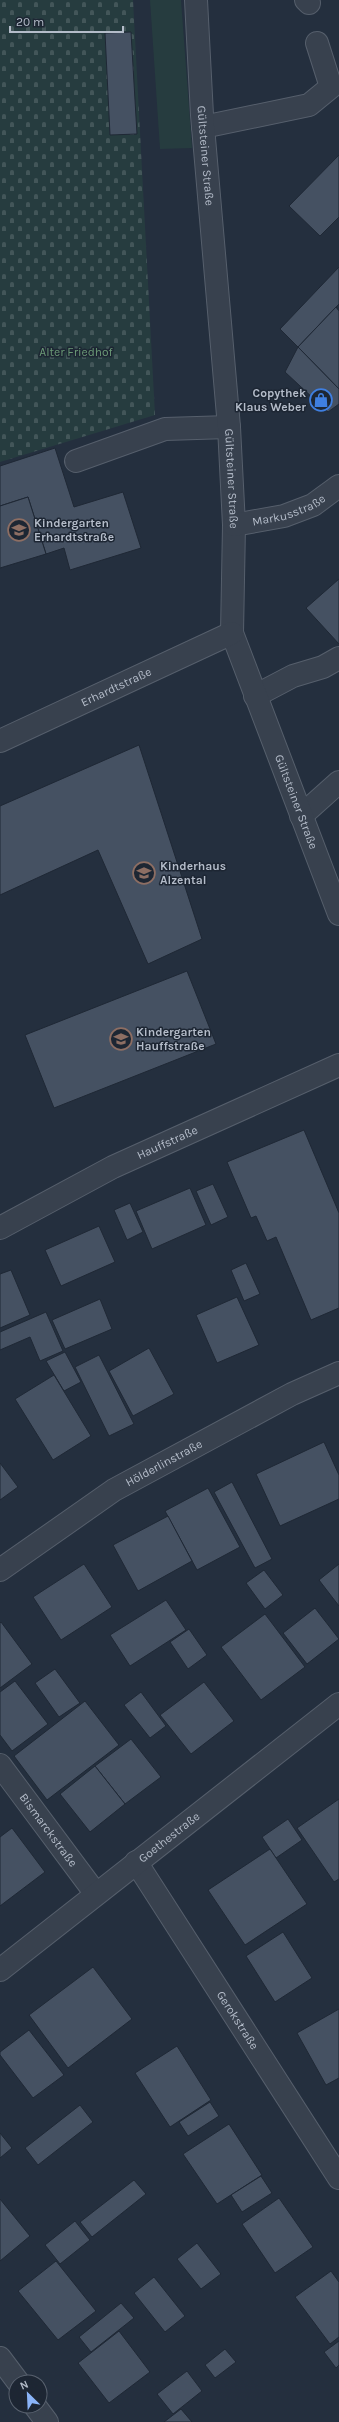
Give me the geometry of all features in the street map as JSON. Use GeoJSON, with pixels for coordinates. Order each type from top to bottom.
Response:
{"type":"FeatureCollection","features":[{"type":"Feature","properties":{"kind":"street","name":"Gültsteiner Straße"},"geometry":{"type":"LineString","coordinates":[[196,0],[203,127],[229,427],[234,525],[232,633],[339,914]]}},
{"type":"Feature","properties":{"kind":"street"},"geometry":{"type":"LineString","coordinates":[[203,127],[309,105],[331,87],[317,43]]}},
{"type":"Feature","properties":{"kind":"street"},"geometry":{"type":"LineString","coordinates":[[76,461],[165,429],[229,427]]}},
{"type":"Feature","properties":{"kind":"street","name":"Markusstraße"},"geometry":{"type":"LineString","coordinates":[[234,525],[284,516],[313,505],[339,486]]}},
{"type":"Feature","properties":{"kind":"street","name":"Erhardtstraße"},"geometry":{"type":"LineString","coordinates":[[0,741],[232,633]]}},
{"type":"Feature","properties":{"kind":"street"},"geometry":{"type":"LineString","coordinates":[[255,696],[294,676],[323,667],[339,658]]}},
{"type":"Feature","properties":{"kind":"street"},"geometry":{"type":"LineString","coordinates":[[301,816],[339,782]]}},
{"type":"Feature","properties":{"kind":"street","name":"Hauffstraße"},"geometry":{"type":"LineString","coordinates":[[0,1228],[113,1167],[339,1065]]}},
{"type":"Feature","properties":{"kind":"street","name":"Hölderlinstraße"},"geometry":{"type":"LineString","coordinates":[[0,1570],[114,1490],[292,1394],[339,1373]]}},
{"type":"Feature","properties":{"kind":"street","name":"Goethestraße"},"geometry":{"type":"LineString","coordinates":[[0,1970],[339,1704]]}},
{"type":"Feature","properties":{"kind":"street","name":"Bismarckstraße"},"geometry":{"type":"LineString","coordinates":[[0,1765],[96,1894]]}},
{"type":"Feature","properties":{"kind":"street","name":"Gerokstraße"},"geometry":{"type":"LineString","coordinates":[[136,1862],[339,2178]]}},
{"type":"Feature","properties":{"kind":"street"},"geometry":{"type":"LineString","coordinates":[[0,2358],[12,2374]]}},
{"type":"Feature","properties":{"kind":"green space","name":"Alter Friedhof"},"geometry":{"type":"Polygon","coordinates":[[[0,0],[133,0],[155,415],[0,462],[0,0]]]}},
{"type":"Feature","properties":{"kind":"green space"},"geometry":{"type":"Polygon","coordinates":[[[150,0],[181,0],[192,148],[160,149],[150,0]]]}},
{"type":"Feature","properties":{"kind":"building"},"geometry":{"type":"Polygon","coordinates":[[[131,32],[137,134],[110,135],[105,33],[131,32]]]}},
{"type":"Feature","properties":{"kind":"building"},"geometry":{"type":"Polygon","coordinates":[[[339,155],[339,217],[320,236],[289,206],[339,155]]]}},
{"type":"Feature","properties":{"kind":"building"},"geometry":{"type":"Polygon","coordinates":[[[339,267],[339,304],[298,347],[280,329],[339,267]]]}},
{"type":"Feature","properties":{"kind":"building"},"geometry":{"type":"Polygon","coordinates":[[[336,307],[339,311],[339,389],[298,347],[336,307]]]}},
{"type":"Feature","properties":{"kind":"building"},"geometry":{"type":"Polygon","coordinates":[[[298,347],[339,389],[339,404],[328,412],[285,372],[298,347]]]}},
{"type":"Feature","properties":{"kind":"building"},"geometry":{"type":"Polygon","coordinates":[[[55,448],[74,507],[123,492],[141,548],[70,570],[64,548],[46,554],[28,497],[0,506],[0,466],[55,448]]]}},
{"type":"Feature","properties":{"kind":"building","name":"Kindergarten Erhardtstraße"},"geometry":{"type":"Polygon","coordinates":[[[28,497],[46,554],[0,568],[0,506],[28,497]]]}},
{"type":"Feature","properties":{"kind":"building"},"geometry":{"type":"Polygon","coordinates":[[[339,579],[339,644],[306,608],[339,579]]]}},
{"type":"Feature","properties":{"kind":"building","name":"Kinderhaus Alzental"},"geometry":{"type":"Polygon","coordinates":[[[139,745],[202,939],[148,964],[98,850],[0,895],[0,806],[139,745]]]}},
{"type":"Feature","properties":{"kind":"building","name":"Kindergarten Hauffstraße"},"geometry":{"type":"Polygon","coordinates":[[[187,971],[216,1044],[54,1108],[25,1035],[187,971]]]}},
{"type":"Feature","properties":{"kind":"building"},"geometry":{"type":"Polygon","coordinates":[[[304,1130],[339,1213],[339,1308],[311,1320],[276,1237],[267,1241],[256,1216],[251,1218],[227,1162],[304,1130]]]}},
{"type":"Feature","properties":{"kind":"building"},"geometry":{"type":"Polygon","coordinates":[[[213,1184],[228,1217],[211,1225],[196,1191],[213,1184]]]}},
{"type":"Feature","properties":{"kind":"building"},"geometry":{"type":"Polygon","coordinates":[[[190,1188],[206,1225],[152,1249],[136,1211],[190,1188]]]}},
{"type":"Feature","properties":{"kind":"building"},"geometry":{"type":"Polygon","coordinates":[[[130,1203],[143,1232],[127,1240],[114,1210],[130,1203]]]}},
{"type":"Feature","properties":{"kind":"building"},"geometry":{"type":"Polygon","coordinates":[[[99,1226],[115,1262],[61,1286],[45,1250],[99,1226]]]}},
{"type":"Feature","properties":{"kind":"building"},"geometry":{"type":"Polygon","coordinates":[[[246,1263],[260,1294],[244,1301],[231,1270],[246,1263]]]}},
{"type":"Feature","properties":{"kind":"building"},"geometry":{"type":"Polygon","coordinates":[[[11,1270],[30,1315],[0,1328],[0,1274],[11,1270]]]}},
{"type":"Feature","properties":{"kind":"building"},"geometry":{"type":"Polygon","coordinates":[[[237,1297],[259,1345],[217,1363],[196,1315],[237,1297]]]}},
{"type":"Feature","properties":{"kind":"building"},"geometry":{"type":"Polygon","coordinates":[[[100,1299],[112,1329],[65,1349],[52,1320],[100,1299]]]}},
{"type":"Feature","properties":{"kind":"building"},"geometry":{"type":"Polygon","coordinates":[[[46,1312],[63,1351],[40,1361],[30,1337],[0,1350],[0,1332],[46,1312]]]}},
{"type":"Feature","properties":{"kind":"building"},"geometry":{"type":"Polygon","coordinates":[[[149,1348],[174,1394],[133,1416],[109,1371],[149,1348]]]}},
{"type":"Feature","properties":{"kind":"building"},"geometry":{"type":"Polygon","coordinates":[[[65,1352],[81,1382],[64,1391],[46,1361],[65,1352]]]}},
{"type":"Feature","properties":{"kind":"building"},"geometry":{"type":"Polygon","coordinates":[[[99,1355],[134,1424],[109,1436],[75,1367],[99,1355]]]}},
{"type":"Feature","properties":{"kind":"building"},"geometry":{"type":"Polygon","coordinates":[[[54,1375],[91,1436],[53,1460],[15,1399],[54,1375]]]}},
{"type":"Feature","properties":{"kind":"building"},"geometry":{"type":"Polygon","coordinates":[[[324,1442],[339,1475],[339,1499],[280,1526],[256,1474],[324,1442]]]}},
{"type":"Feature","properties":{"kind":"building"},"geometry":{"type":"Polygon","coordinates":[[[0,1463],[18,1487],[0,1500],[0,1463]]]}},
{"type":"Feature","properties":{"kind":"building"},"geometry":{"type":"Polygon","coordinates":[[[232,1482],[272,1559],[255,1568],[214,1492],[232,1482]]]}},
{"type":"Feature","properties":{"kind":"building"},"geometry":{"type":"Polygon","coordinates":[[[208,1488],[240,1547],[197,1570],[165,1511],[208,1488]]]}},
{"type":"Feature","properties":{"kind":"building"},"geometry":{"type":"Polygon","coordinates":[[[168,1516],[192,1561],[138,1591],[113,1545],[168,1516]]]}},
{"type":"Feature","properties":{"kind":"building"},"geometry":{"type":"Polygon","coordinates":[[[84,1564],[112,1607],[61,1640],[33,1597],[84,1564]]]}},
{"type":"Feature","properties":{"kind":"building"},"geometry":{"type":"Polygon","coordinates":[[[339,1564],[339,1606],[319,1580],[339,1564]]]}},
{"type":"Feature","properties":{"kind":"building"},"geometry":{"type":"Polygon","coordinates":[[[264,1570],[283,1595],[265,1609],[246,1583],[264,1570]]]}},
{"type":"Feature","properties":{"kind":"building"},"geometry":{"type":"Polygon","coordinates":[[[166,1600],[186,1630],[130,1666],[110,1635],[166,1600]]]}},
{"type":"Feature","properties":{"kind":"building"},"geometry":{"type":"Polygon","coordinates":[[[315,1608],[339,1639],[307,1664],[283,1633],[315,1608]]]}},
{"type":"Feature","properties":{"kind":"building"},"geometry":{"type":"Polygon","coordinates":[[[265,1614],[305,1667],[261,1700],[221,1647],[265,1614]]]}},
{"type":"Feature","properties":{"kind":"building"},"geometry":{"type":"Polygon","coordinates":[[[1,1622],[32,1664],[0,1688],[0,1623],[1,1622]]]}},
{"type":"Feature","properties":{"kind":"building"},"geometry":{"type":"Polygon","coordinates":[[[189,1629],[207,1655],[188,1669],[170,1642],[189,1629]]]}},
{"type":"Feature","properties":{"kind":"building"},"geometry":{"type":"Polygon","coordinates":[[[55,1669],[80,1703],[59,1717],[35,1683],[55,1669]]]}},
{"type":"Feature","properties":{"kind":"building"},"geometry":{"type":"Polygon","coordinates":[[[15,1681],[48,1724],[12,1751],[0,1735],[0,1692],[15,1681]]]}},
{"type":"Feature","properties":{"kind":"building"},"geometry":{"type":"Polygon","coordinates":[[[204,1682],[234,1721],[191,1754],[160,1715],[204,1682]]]}},
{"type":"Feature","properties":{"kind":"building"},"geometry":{"type":"Polygon","coordinates":[[[141,1692],[166,1726],[150,1738],[124,1705],[141,1692]]]}},
{"type":"Feature","properties":{"kind":"building"},"geometry":{"type":"Polygon","coordinates":[[[85,1701],[119,1745],[47,1800],[14,1756],[85,1701]]]}},
{"type":"Feature","properties":{"kind":"building"},"geometry":{"type":"Polygon","coordinates":[[[131,1739],[161,1777],[125,1804],[95,1766],[131,1739]]]}},
{"type":"Feature","properties":{"kind":"building"},"geometry":{"type":"Polygon","coordinates":[[[95,1766],[125,1804],[90,1832],[60,1794],[95,1766]]]}},
{"type":"Feature","properties":{"kind":"building"},"geometry":{"type":"Polygon","coordinates":[[[339,1799],[339,1879],[334,1882],[297,1828],[339,1799]]]}},
{"type":"Feature","properties":{"kind":"building"},"geometry":{"type":"Polygon","coordinates":[[[288,1819],[302,1840],[276,1858],[262,1837],[288,1819]]]}},
{"type":"Feature","properties":{"kind":"building"},"geometry":{"type":"Polygon","coordinates":[[[12,1828],[45,1872],[0,1906],[0,1837],[12,1828]]]}},
{"type":"Feature","properties":{"kind":"building"},"geometry":{"type":"Polygon","coordinates":[[[270,1849],[307,1904],[245,1945],[208,1890],[270,1849]]]}},
{"type":"Feature","properties":{"kind":"building"},"geometry":{"type":"Polygon","coordinates":[[[283,1932],[312,1978],[275,2002],[246,1956],[283,1932]]]}},
{"type":"Feature","properties":{"kind":"building"},"geometry":{"type":"Polygon","coordinates":[[[93,1967],[132,2019],[68,2068],[29,2015],[93,1967]]]}},
{"type":"Feature","properties":{"kind":"building"},"geometry":{"type":"Polygon","coordinates":[[[339,2009],[339,2078],[326,2085],[297,2033],[339,2009]]]}},
{"type":"Feature","properties":{"kind":"building"},"geometry":{"type":"Polygon","coordinates":[[[29,2030],[64,2075],[33,2098],[0,2055],[0,2052],[29,2030]]]}},
{"type":"Feature","properties":{"kind":"building"},"geometry":{"type":"Polygon","coordinates":[[[177,2046],[211,2100],[170,2127],[135,2073],[177,2046]]]}},
{"type":"Feature","properties":{"kind":"building"},"geometry":{"type":"Polygon","coordinates":[[[210,2102],[219,2116],[188,2136],[179,2122],[210,2102]]]}},
{"type":"Feature","properties":{"kind":"building"},"geometry":{"type":"Polygon","coordinates":[[[80,2105],[93,2122],[38,2165],[25,2148],[80,2105]]]}},
{"type":"Feature","properties":{"kind":"building"},"geometry":{"type":"Polygon","coordinates":[[[229,2124],[262,2175],[217,2204],[183,2154],[229,2124]]]}},
{"type":"Feature","properties":{"kind":"building"},"geometry":{"type":"Polygon","coordinates":[[[0,2133],[12,2148],[0,2158],[0,2133]]]}},
{"type":"Feature","properties":{"kind":"building"},"geometry":{"type":"Polygon","coordinates":[[[261,2176],[272,2193],[242,2212],[231,2195],[261,2176]]]}},
{"type":"Feature","properties":{"kind":"building"},"geometry":{"type":"Polygon","coordinates":[[[134,2180],[146,2194],[92,2237],[80,2222],[134,2180]]]}},
{"type":"Feature","properties":{"kind":"building"},"geometry":{"type":"Polygon","coordinates":[[[279,2198],[313,2247],[275,2273],[242,2224],[279,2198]]]}},
{"type":"Feature","properties":{"kind":"building"},"geometry":{"type":"Polygon","coordinates":[[[0,2199],[30,2236],[0,2261],[0,2199]]]}},
{"type":"Feature","properties":{"kind":"building"},"geometry":{"type":"Polygon","coordinates":[[[75,2221],[90,2240],[60,2264],[45,2245],[75,2221]]]}},
{"type":"Feature","properties":{"kind":"building"},"geometry":{"type":"Polygon","coordinates":[[[197,2243],[221,2274],[201,2289],[177,2259],[197,2243]]]}},
{"type":"Feature","properties":{"kind":"building"},"geometry":{"type":"Polygon","coordinates":[[[56,2261],[96,2311],[58,2340],[18,2291],[56,2261]]]}},
{"type":"Feature","properties":{"kind":"building"},"geometry":{"type":"Polygon","coordinates":[[[331,2271],[339,2282],[339,2337],[330,2344],[295,2297],[331,2271]]]}},
{"type":"Feature","properties":{"kind":"building"},"geometry":{"type":"Polygon","coordinates":[[[154,2277],[185,2316],[165,2332],[134,2293],[154,2277]]]}},
{"type":"Feature","properties":{"kind":"building"},"geometry":{"type":"Polygon","coordinates":[[[121,2303],[134,2318],[91,2352],[79,2337],[121,2303]]]}},
{"type":"Feature","properties":{"kind":"building"},"geometry":{"type":"Polygon","coordinates":[[[119,2331],[150,2372],[109,2403],[78,2363],[119,2331]]]}},
{"type":"Feature","properties":{"kind":"building"},"geometry":{"type":"Polygon","coordinates":[[[339,2341],[339,2365],[336,2368],[324,2352],[339,2341]]]}},
{"type":"Feature","properties":{"kind":"building"},"geometry":{"type":"Polygon","coordinates":[[[225,2349],[236,2362],[215,2378],[205,2365],[225,2349]]]}},
{"type":"Feature","properties":{"kind":"building"},"geometry":{"type":"Polygon","coordinates":[[[187,2371],[202,2391],[173,2414],[157,2394],[187,2371]]]}},
{"type":"Feature","properties":{"kind":"building"},"geometry":{"type":"Polygon","coordinates":[[[181,2409],[192,2422],[164,2422],[181,2409]]]}},
{"type":"Feature","properties":{"kind":"place","name":"Copythek Klaus Weber"},"geometry":{"type":"Point","coordinates":[321,400]}},
{"type":"Feature","properties":{"kind":"place","name":"Kindergarten Erhardtstraße"},"geometry":{"type":"Point","coordinates":[19,530]}},
{"type":"Feature","properties":{"kind":"place","name":"Kinderhaus Alzental"},"geometry":{"type":"Point","coordinates":[144,873]}},
{"type":"Feature","properties":{"kind":"place","name":"Kindergarten Hauffstraße"},"geometry":{"type":"Point","coordinates":[121,1039]}}]}
